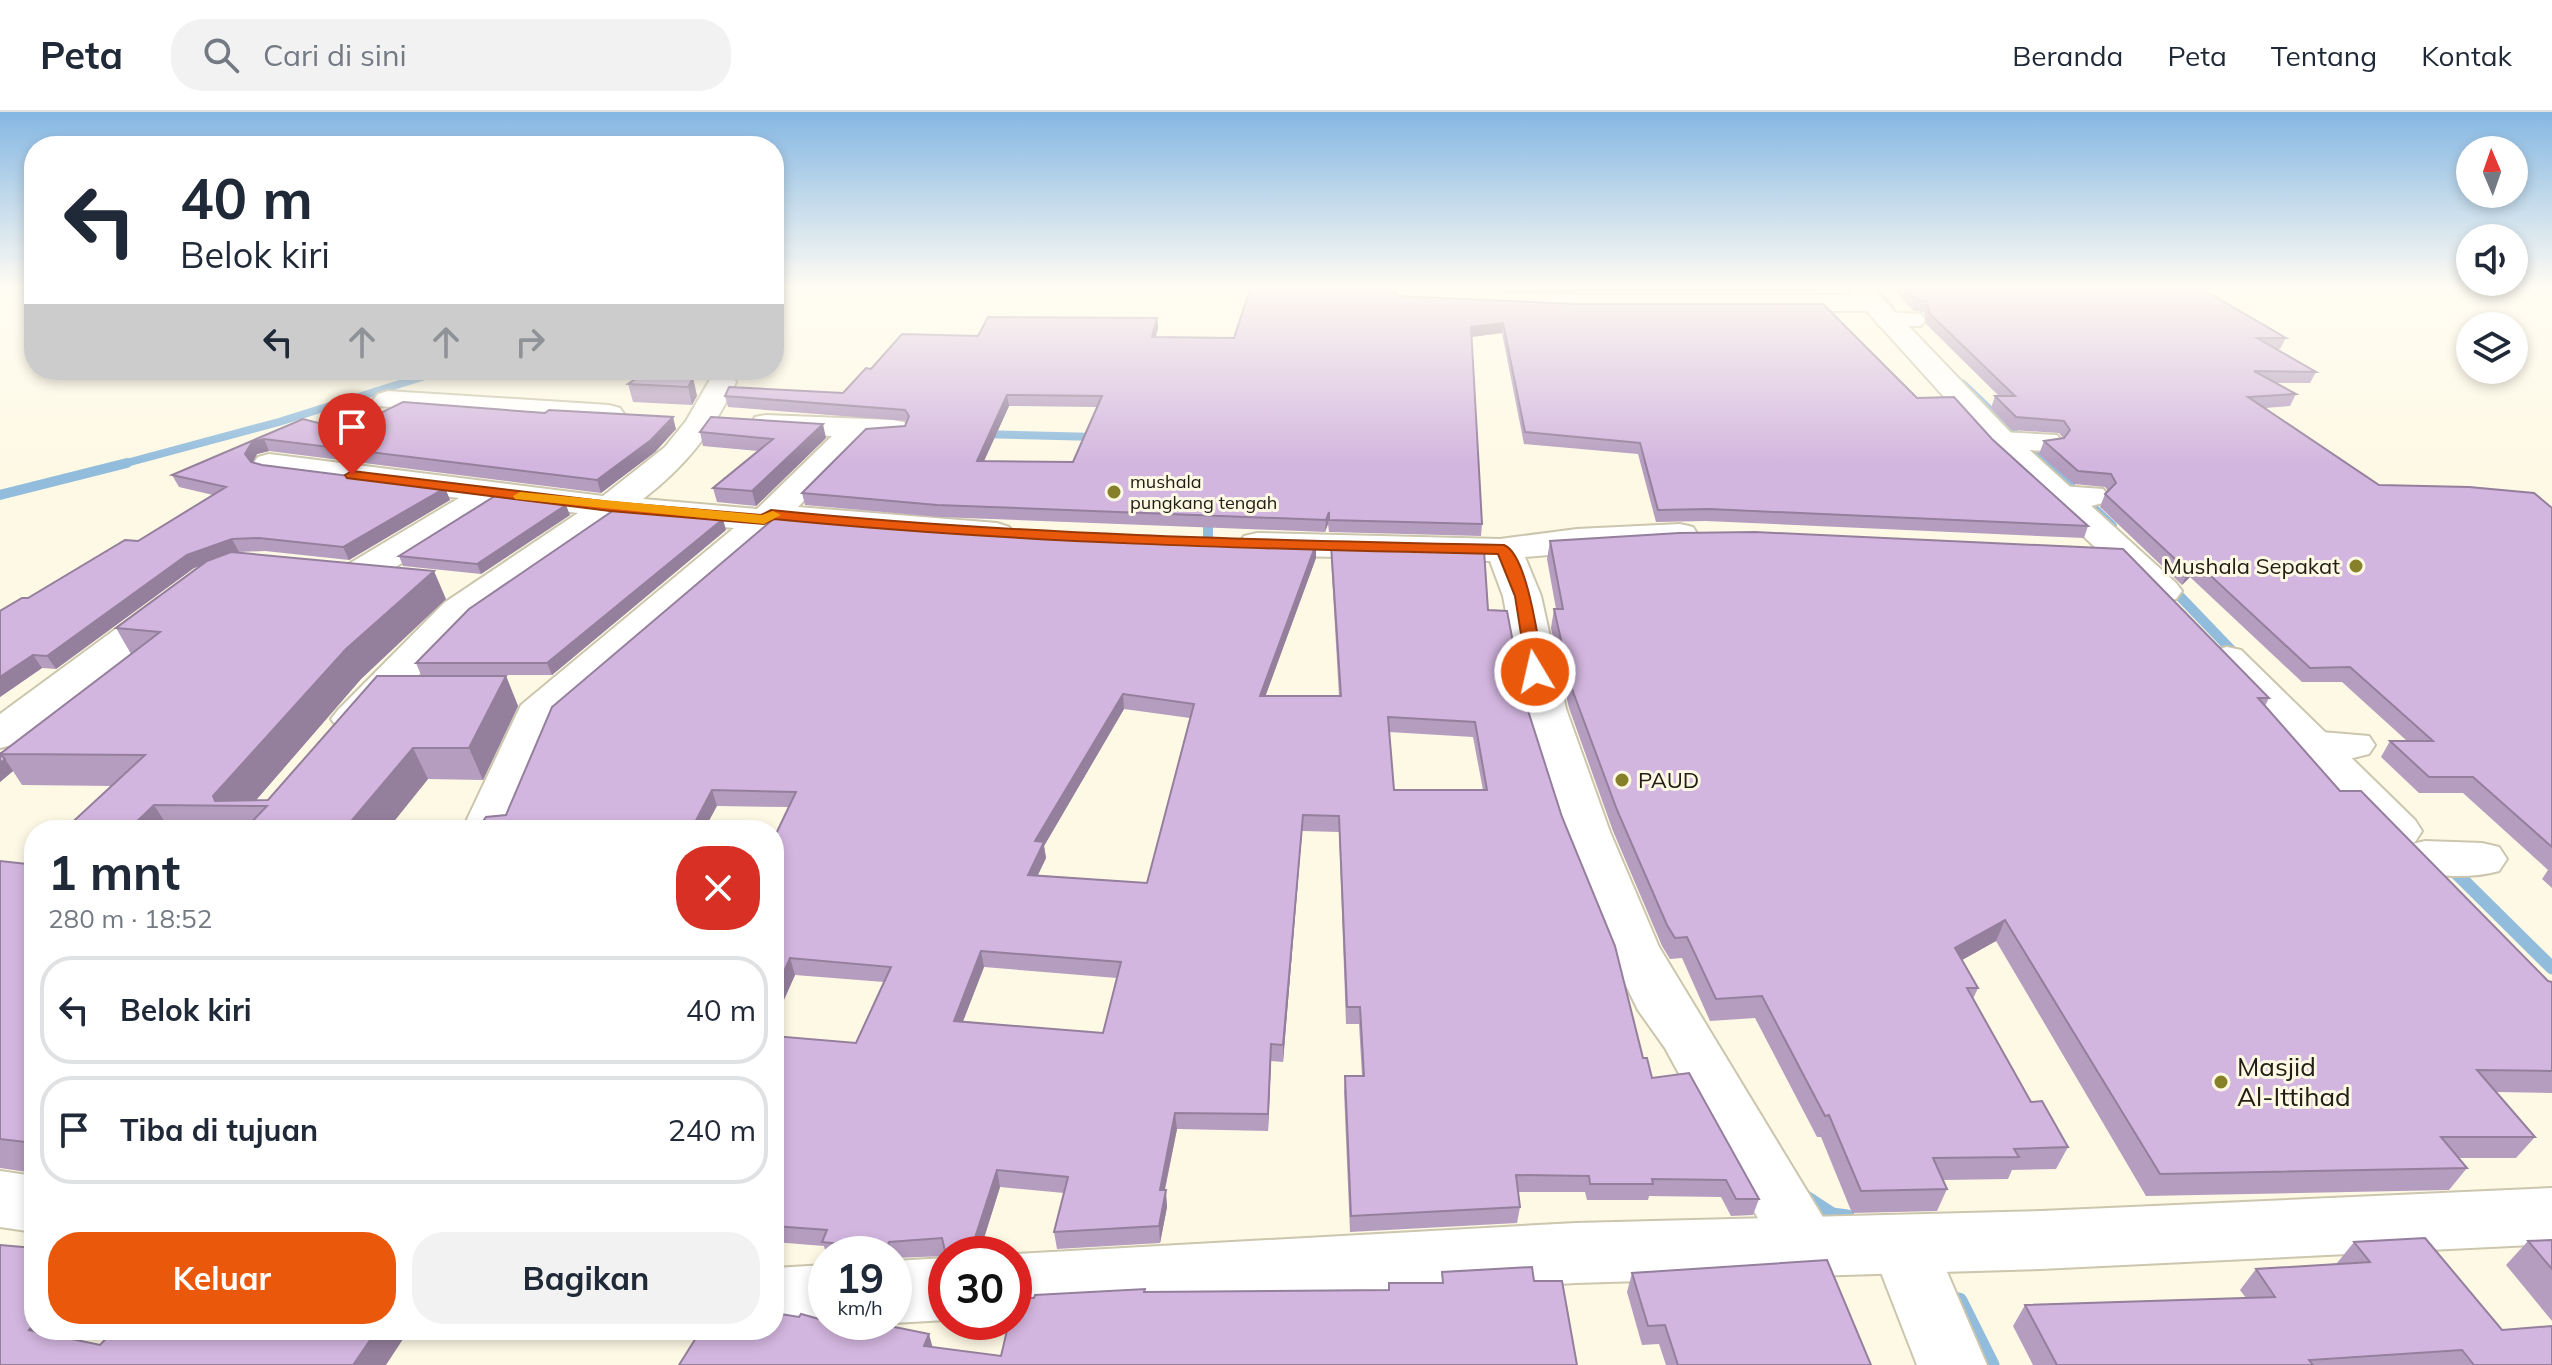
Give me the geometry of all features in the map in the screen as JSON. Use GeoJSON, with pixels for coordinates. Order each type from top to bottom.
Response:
{"type":"FeatureCollection","features":[{"type":"Feature","properties":{"kind":"street"},"geometry":{"type":"LineString","coordinates":[[1925,347],[2131,548],[2216,640],[2329,745],[2451,867]]}},
{"type":"Feature","properties":{"kind":"street"},"geometry":{"type":"LineString","coordinates":[[388,400],[640,416]]}},
{"type":"Feature","properties":{"kind":"street"},"geometry":{"type":"LineString","coordinates":[[328,748],[378,690],[485,589],[667,467],[703,408],[875,429],[767,517],[643,625],[558,691],[536,714],[490,820]]}},
{"type":"Feature","properties":{"kind":"street"},"geometry":{"type":"LineString","coordinates":[[269,464],[610,507],[1033,535]]}},
{"type":"Feature","properties":{"kind":"street"},"geometry":{"type":"LineString","coordinates":[[485,589],[344,572],[491,493]]}},
{"type":"Feature","properties":{"kind":"street"},"geometry":{"type":"LineString","coordinates":[[1217,543],[1517,547],[1612,537],[1720,535]]}},
{"type":"Feature","properties":{"kind":"street"},"geometry":{"type":"LineString","coordinates":[[1517,547],[1522,596],[1545,709],[1586,832],[1633,947],[1657,995],[1685,1033],[1808,1247]]}},
{"type":"Feature","properties":{"kind":"street"},"geometry":{"type":"LineString","coordinates":[[2071,553],[2131,548]]}},
{"type":"Feature","properties":{"kind":"street"},"geometry":{"type":"LineString","coordinates":[[0,735],[196,588]]}},
{"type":"Feature","properties":{"kind":"street"},"geometry":{"type":"LineString","coordinates":[[378,690],[436,690]]}},
{"type":"Feature","properties":{"kind":"street"},"geometry":{"type":"LineString","coordinates":[[511,690],[558,691]]}},
{"type":"Feature","properties":{"kind":"street"},"geometry":{"type":"LineString","coordinates":[[0,1199],[24,1203]]}},
{"type":"Feature","properties":{"kind":"street"},"geometry":{"type":"LineString","coordinates":[[1032,1284],[1576,1253],[1924,1243],[2552,1216]]}},
{"type":"Feature","properties":{"kind":"street"},"geometry":{"type":"LineString","coordinates":[[1924,1243],[1952,1365]]}},
{"type":"Feature","properties":{"kind":"street"},"geometry":{"type":"LineString","coordinates":[[784,1298],[808,1297]]}},
{"type":"Feature","properties":{"kind":"building"},"geometry":{"type":"Polygon","coordinates":[[[890,347],[1472,347],[1482,524],[1329,520],[1329,512],[1326,520],[937,505],[802,493],[866,429],[905,426],[909,416],[905,410],[725,396],[729,387],[843,393],[866,368],[871,369],[890,347]],[[1007,395],[977,461],[1073,462],[1102,396],[1007,395]]]}},
{"type":"Feature","properties":{"kind":"building"},"geometry":{"type":"Polygon","coordinates":[[[1508,347],[1866,347],[1917,398],[1954,397],[1992,439],[2088,526],[1709,509],[1658,510],[1640,443],[1525,432],[1508,347]]]}},
{"type":"Feature","properties":{"kind":"building"},"geometry":{"type":"Polygon","coordinates":[[[1965,347],[2273,347],[2316,372],[2254,371],[2296,394],[2248,397],[2379,485],[2469,487],[2534,493],[2552,508],[2552,847],[2473,777],[2429,777],[2390,741],[2433,741],[2350,667],[2310,668],[2197,563],[2188,571],[2105,494],[2116,483],[2111,474],[2078,471],[2044,441],[2064,438],[2070,430],[2064,421],[2016,417],[1995,396],[2015,396],[1965,347]]]}},
{"type":"Feature","properties":{"kind":"building"},"geometry":{"type":"Polygon","coordinates":[[[634,380],[692,380],[688,387],[628,384],[634,380]]]}},
{"type":"Feature","properties":{"kind":"building"},"geometry":{"type":"Polygon","coordinates":[[[403,402],[545,413],[549,410],[673,417],[651,440],[597,480],[264,439],[252,442],[245,454],[251,462],[262,465],[445,488],[343,547],[259,538],[232,539],[187,555],[47,656],[33,655],[0,677],[0,611],[22,598],[28,598],[125,540],[138,541],[226,487],[172,475],[303,419],[346,430],[403,402]]]}},
{"type":"Feature","properties":{"kind":"building"},"geometry":{"type":"Polygon","coordinates":[[[711,417],[823,424],[752,491],[713,488],[773,439],[700,432],[711,417]]]}},
{"type":"Feature","properties":{"kind":"building"},"geometry":{"type":"Polygon","coordinates":[[[495,496],[566,505],[477,564],[399,556],[495,496]]]}},
{"type":"Feature","properties":{"kind":"building"},"geometry":{"type":"Polygon","coordinates":[[[614,510],[723,519],[547,663],[416,663],[469,609],[614,510]]]}},
{"type":"Feature","properties":{"kind":"building"},"geometry":{"type":"Polygon","coordinates":[[[777,516],[937,531],[1316,544],[1260,696],[1341,696],[1331,545],[1484,550],[1488,610],[1507,611],[1523,695],[1562,817],[1615,946],[1643,1058],[1647,1058],[1652,1078],[1689,1073],[1759,1199],[1736,1199],[1726,1180],[1652,1179],[1653,1184],[1590,1184],[1589,1176],[1516,1175],[1520,1207],[1351,1216],[1345,1076],[1364,1076],[1360,1007],[1347,1007],[1339,816],[1303,815],[1283,1045],[1271,1044],[1268,1114],[1175,1113],[1160,1190],[1166,1190],[1159,1226],[1054,1232],[1068,1177],[997,1170],[976,1236],[928,1236],[928,1239],[912,1240],[912,1236],[824,1236],[827,1230],[784,1227],[784,1037],[856,1043],[891,967],[790,958],[784,972],[783,820],[796,792],[712,790],[696,820],[484,820],[486,817],[506,815],[552,707],[777,516]],[[1123,694],[1035,841],[1044,842],[1028,875],[1147,883],[1194,704],[1123,694]],[[1388,717],[1394,790],[1487,790],[1475,722],[1388,717]],[[981,951],[954,1021],[1103,1033],[1121,962],[981,951]]]}},
{"type":"Feature","properties":{"kind":"building"},"geometry":{"type":"Polygon","coordinates":[[[1755,532],[2123,549],[2269,698],[2258,698],[2340,791],[2361,791],[2552,982],[2552,1071],[2477,1070],[2535,1137],[2441,1137],[2467,1168],[2160,1174],[2005,920],[1955,948],[1978,988],[1967,988],[2031,1102],[2042,1101],[2068,1147],[2014,1149],[2019,1157],[1933,1158],[1947,1189],[1861,1191],[1829,1115],[1825,1116],[1762,996],[1716,999],[1687,937],[1675,938],[1667,925],[1617,810],[1572,689],[1554,609],[1563,609],[1550,541],[1755,532]]]}},
{"type":"Feature","properties":{"kind":"building"},"geometry":{"type":"Polygon","coordinates":[[[231,552],[434,571],[346,649],[213,796],[215,801],[268,800],[377,676],[506,676],[469,748],[413,748],[352,820],[254,820],[267,806],[154,805],[138,820],[75,820],[145,755],[0,754],[160,632],[116,628],[207,561],[231,552]]]}},
{"type":"Feature","properties":{"kind":"building"},"geometry":{"type":"Polygon","coordinates":[[[0,861],[24,864],[24,1142],[0,1139],[0,861]]]}},
{"type":"Feature","properties":{"kind":"building"},"geometry":{"type":"Polygon","coordinates":[[[2425,1238],[2502,1330],[2552,1326],[2552,1365],[2474,1365],[2462,1350],[2309,1360],[2313,1365],[2057,1365],[2025,1305],[2275,1297],[2256,1269],[2370,1262],[2354,1242],[2425,1238]]]}},
{"type":"Feature","properties":{"kind":"building"},"geometry":{"type":"Polygon","coordinates":[[[2552,1240],[2552,1269],[2528,1241],[2552,1240]]]}},
{"type":"Feature","properties":{"kind":"building"},"geometry":{"type":"Polygon","coordinates":[[[0,1245],[24,1247],[24,1340],[76,1340],[100,1345],[105,1340],[370,1340],[353,1365],[0,1365],[0,1245]]]}},
{"type":"Feature","properties":{"kind":"building"},"geometry":{"type":"Polygon","coordinates":[[[1827,1260],[1871,1365],[1678,1365],[1665,1325],[1648,1326],[1632,1273],[1827,1260]]]}},
{"type":"Feature","properties":{"kind":"building"},"geometry":{"type":"Polygon","coordinates":[[[1532,1267],[1534,1281],[1562,1281],[1577,1365],[679,1365],[695,1340],[784,1340],[784,1315],[808,1316],[808,1340],[912,1340],[912,1331],[928,1334],[924,1346],[1001,1356],[1005,1340],[1032,1340],[1032,1298],[1035,1295],[1145,1289],[1144,1292],[1389,1290],[1389,1283],[1443,1283],[1442,1272],[1532,1267]]]}},
{"type":"Feature","properties":{"kind":"waterway"},"geometry":{"type":"LineString","coordinates":[[119,465],[279,422],[412,380]]}},
{"type":"Feature","properties":{"kind":"waterway"},"geometry":{"type":"LineString","coordinates":[[1963,384],[2048,465]]}},
{"type":"Feature","properties":{"kind":"waterway"},"geometry":{"type":"LineString","coordinates":[[980,434],[1098,437]]}},
{"type":"Feature","properties":{"kind":"waterway"},"geometry":{"type":"LineString","coordinates":[[0,495],[127,463]]}},
{"type":"Feature","properties":{"kind":"waterway"},"geometry":{"type":"LineString","coordinates":[[2045,463],[2112,526]]}},
{"type":"Feature","properties":{"kind":"waterway"},"geometry":{"type":"LineString","coordinates":[[1208,511],[1208,539]]}},
{"type":"Feature","properties":{"kind":"waterway"},"geometry":{"type":"LineString","coordinates":[[2169,585],[2240,659]]}},
{"type":"Feature","properties":{"kind":"waterway"},"geometry":{"type":"LineString","coordinates":[[2449,866],[2552,968]]}},
{"type":"Feature","properties":{"kind":"waterway"},"geometry":{"type":"LineString","coordinates":[[1803,1197],[1832,1216],[1847,1218]]}},
{"type":"Feature","properties":{"kind":"waterway"},"geometry":{"type":"LineString","coordinates":[[1959,1301],[1991,1365]]}},
{"type":"Feature","properties":{"kind":"slow traffic"},"geometry":{"type":"LineString","coordinates":[[520,496],[764,520],[773,515]]}},
{"type":"Feature","properties":{"kind":"place","name":"mushala pungkang tengah"},"geometry":{"type":"Point","coordinates":[1114,492]}},
{"type":"Feature","properties":{"kind":"place","name":"Mushala Sepakat"},"geometry":{"type":"Point","coordinates":[2356,566]}},
{"type":"Feature","properties":{"kind":"place","name":"PAUD"},"geometry":{"type":"Point","coordinates":[1622,780]}},
{"type":"Feature","properties":{"kind":"place","name":"Masjid Al-Ittihad"},"geometry":{"type":"Point","coordinates":[2221,1082]}},
{"type":"Feature","properties":{"kind":"route"},"geometry":{"type":"LineString","coordinates":[[352,475],[610,507],[764,520],[771,515],[939,531],[1247,544],[1504,549],[1522,596],[1535,672]]}}]}
